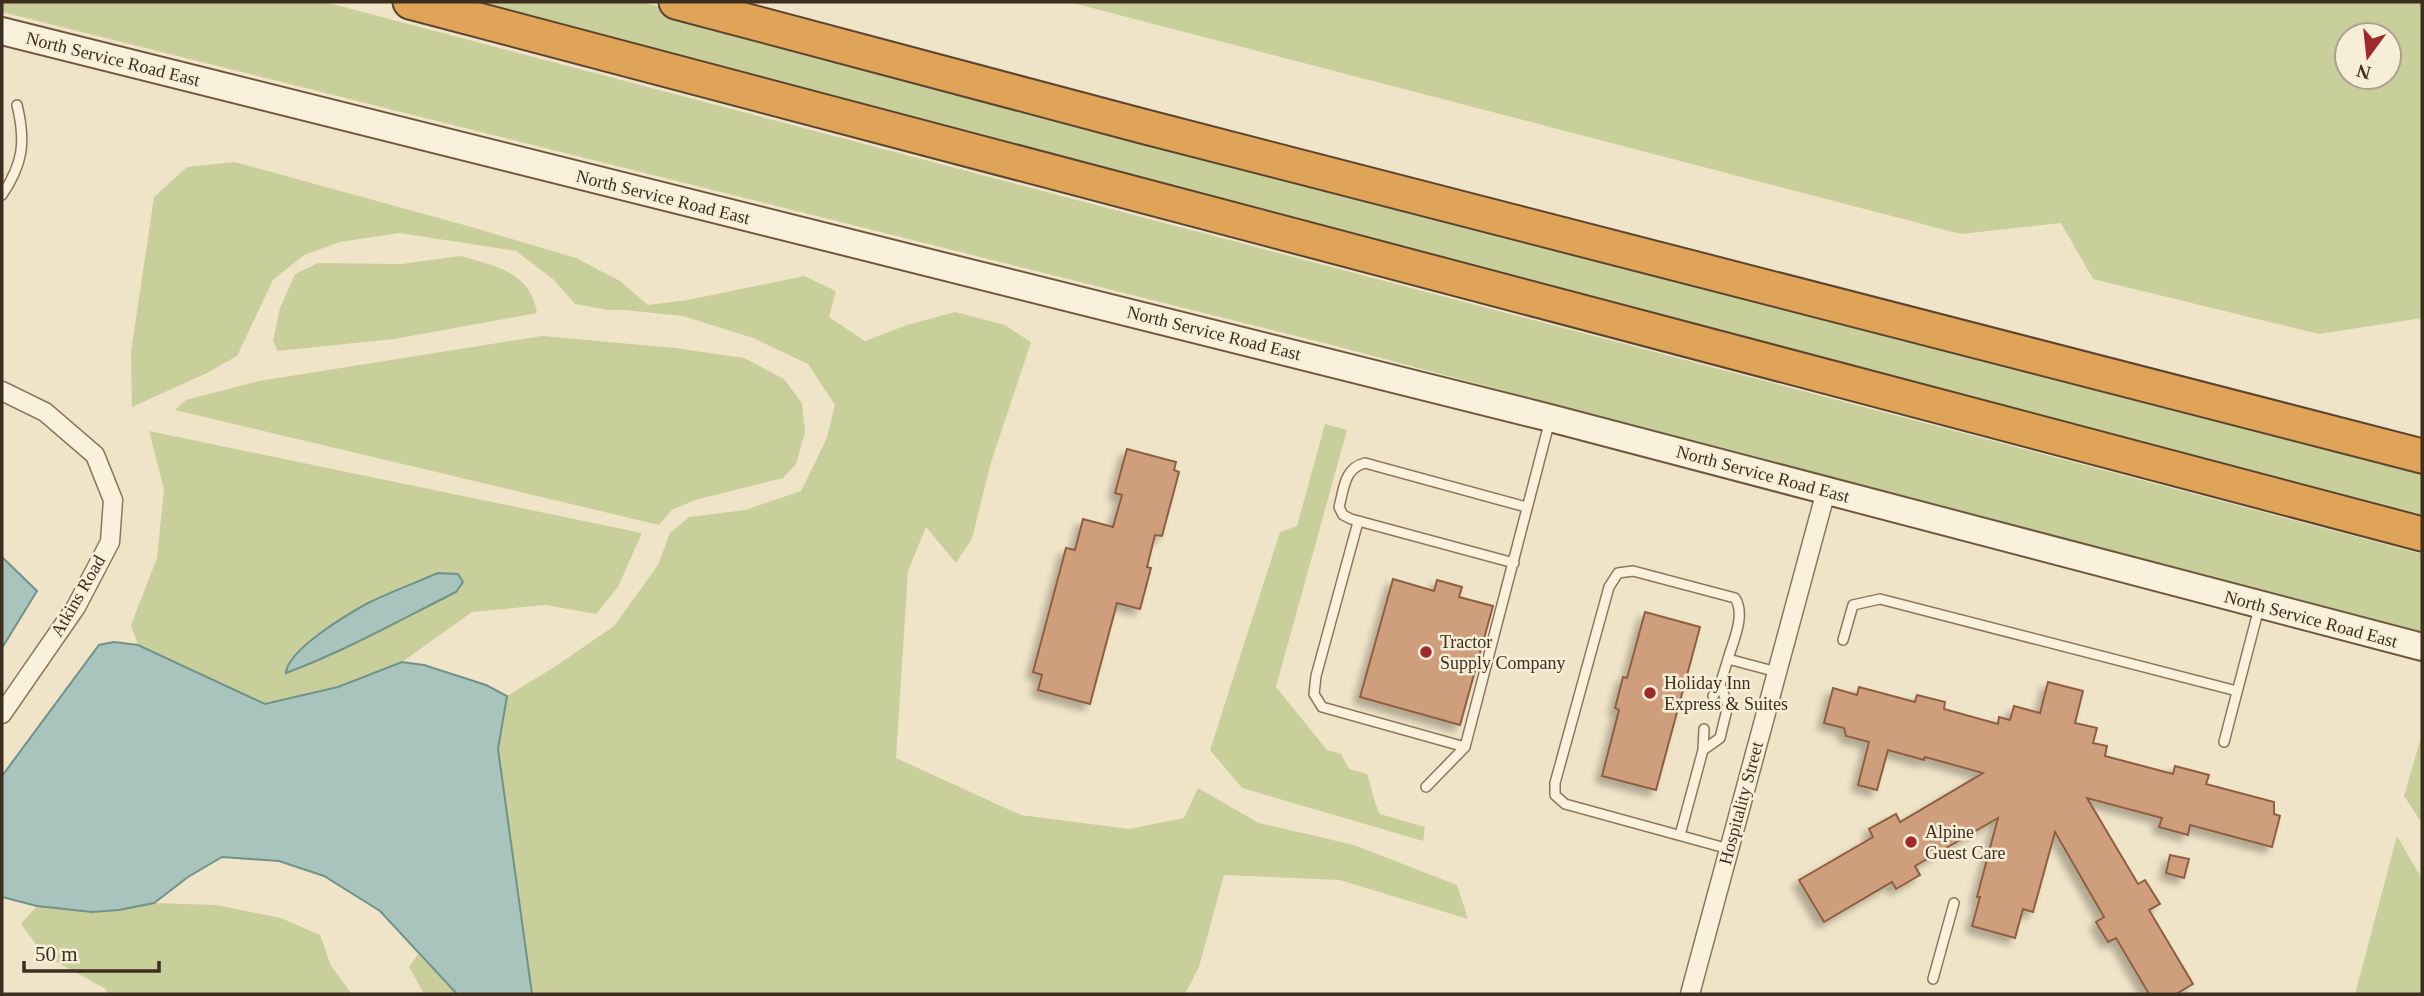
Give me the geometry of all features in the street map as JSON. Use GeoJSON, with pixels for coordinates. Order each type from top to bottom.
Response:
{"type":"FeatureCollection","features":[{"type":"Feature","properties":{"kind":"highway"},"geometry":{"type":"LineString","coordinates":[[410,2],[2422,534]]}},
{"type":"Feature","properties":{"kind":"highway"},"geometry":{"type":"LineString","coordinates":[[677,2],[1142,126],[2422,456]]}},
{"type":"Feature","properties":{"kind":"street","name":"North Service Road East"},"geometry":{"type":"LineString","coordinates":[[2,31],[1550,418],[2422,648]]}},
{"type":"Feature","properties":{"kind":"street","name":"Atkins Road"},"geometry":{"type":"LineString","coordinates":[[2,391],[45,412],[94,455],[113,500],[110,542],[76,607],[2,714]]}},
{"type":"Feature","properties":{"kind":"street","name":"Hospitality Street"},"geometry":{"type":"LineString","coordinates":[[1690,994],[1826,491]]}},
{"type":"Feature","properties":{"kind":"lane"},"geometry":{"type":"LineString","coordinates":[[2,195],[12,179],[22,152],[23,139],[17,105]]}},
{"type":"Feature","properties":{"kind":"lane"},"geometry":{"type":"LineString","coordinates":[[1426,787],[1465,747],[1550,418]]}},
{"type":"Feature","properties":{"kind":"lane"},"geometry":{"type":"LineString","coordinates":[[1514,563],[1358,522],[1343,515],[1339,507],[1349,471],[1356,465],[1365,463],[1526,507]]}},
{"type":"Feature","properties":{"kind":"lane"},"geometry":{"type":"LineString","coordinates":[[1358,522],[1316,676],[1314,694],[1322,707],[1465,747]]}},
{"type":"Feature","properties":{"kind":"lane"},"geometry":{"type":"LineString","coordinates":[[1713,696],[1720,685],[1741,614],[1740,605],[1735,598],[1633,571],[1618,573],[1609,587],[1555,783],[1556,795],[1565,804],[1729,849]]}},
{"type":"Feature","properties":{"kind":"lane"},"geometry":{"type":"LineString","coordinates":[[1843,640],[1853,605],[1880,599],[2237,691]]}},
{"type":"Feature","properties":{"kind":"lane"},"geometry":{"type":"LineString","coordinates":[[2224,741],[2259,605]]}},
{"type":"Feature","properties":{"kind":"lane"},"geometry":{"type":"LineString","coordinates":[[1728,659],[1777,672]]}},
{"type":"Feature","properties":{"kind":"lane"},"geometry":{"type":"LineString","coordinates":[[1703,750],[1720,738],[1728,705],[1720,685]]}},
{"type":"Feature","properties":{"kind":"lane"},"geometry":{"type":"LineString","coordinates":[[1680,835],[1703,750],[1704,729]]}},
{"type":"Feature","properties":{"kind":"lane"},"geometry":{"type":"LineString","coordinates":[[1933,979],[1954,903]]}},
{"type":"Feature","properties":{"kind":"green space"},"geometry":{"type":"Polygon","coordinates":[[[2,2],[325,2],[2422,554],[2422,636],[1332,345],[2,12],[2,2]]]}},
{"type":"Feature","properties":{"kind":"green space"},"geometry":{"type":"Polygon","coordinates":[[[460,2],[642,2],[2422,471],[2422,519],[460,2]]]}},
{"type":"Feature","properties":{"kind":"green space"},"geometry":{"type":"Polygon","coordinates":[[[1069,2],[2422,2],[2422,318],[2319,334],[2093,279],[2061,223],[1961,234],[1069,2]]]}},
{"type":"Feature","properties":{"kind":"green space"},"geometry":{"type":"Polygon","coordinates":[[[235,162],[576,258],[620,281],[648,305],[688,300],[804,276],[836,291],[829,317],[865,341],[907,325],[955,312],[1005,325],[1031,342],[991,462],[972,539],[956,563],[926,527],[908,571],[896,758],[1021,815],[1129,829],[1184,818],[1198,788],[1259,823],[1354,845],[1457,885],[1468,919],[1340,880],[1224,875],[1199,967],[1185,994],[532,994],[498,749],[507,696],[614,626],[658,565],[670,533],[689,517],[745,510],[801,491],[826,440],[835,405],[808,364],[753,338],[683,316],[608,310],[575,304],[554,280],[516,251],[399,233],[340,242],[304,255],[273,280],[237,356],[207,373],[132,407],[131,352],[154,197],[187,167],[235,162]]]}},
{"type":"Feature","properties":{"kind":"green space"},"geometry":{"type":"Polygon","coordinates":[[[461,256],[498,268],[519,280],[533,299],[537,313],[394,339],[278,351],[273,341],[280,308],[295,274],[318,263],[401,264],[461,256]]]}},
{"type":"Feature","properties":{"kind":"green space"},"geometry":{"type":"Polygon","coordinates":[[[542,336],[675,348],[744,358],[784,379],[802,403],[805,432],[796,464],[783,478],[695,500],[672,510],[659,525],[175,410],[186,400],[259,381],[542,336]]]}},
{"type":"Feature","properties":{"kind":"green space"},"geometry":{"type":"Polygon","coordinates":[[[1325,424],[1347,430],[1276,687],[1327,750],[1341,754],[1349,769],[1367,774],[1380,814],[1425,827],[1423,841],[1242,788],[1210,750],[1280,532],[1297,526],[1325,424]]]}},
{"type":"Feature","properties":{"kind":"green space"},"geometry":{"type":"Polygon","coordinates":[[[149,431],[642,533],[618,587],[596,614],[546,605],[472,612],[402,662],[338,687],[265,704],[138,645],[131,625],[157,558],[164,489],[149,431]]]}},
{"type":"Feature","properties":{"kind":"green space"},"geometry":{"type":"Polygon","coordinates":[[[2422,734],[2422,823],[2404,796],[2422,734]]]}},
{"type":"Feature","properties":{"kind":"green space"},"geometry":{"type":"Polygon","coordinates":[[[2397,836],[2422,879],[2422,994],[2355,994],[2397,836]]]}},
{"type":"Feature","properties":{"kind":"green space"},"geometry":{"type":"Polygon","coordinates":[[[154,903],[216,905],[281,918],[320,935],[331,966],[352,994],[107,994],[106,989],[44,955],[21,924],[37,906],[96,910],[154,903]]]}},
{"type":"Feature","properties":{"kind":"green space"},"geometry":{"type":"Polygon","coordinates":[[[418,954],[457,994],[424,994],[409,967],[418,954]]]}},
{"type":"Feature","properties":{"kind":"water"},"geometry":{"type":"Polygon","coordinates":[[[2,557],[37,591],[2,648],[2,557]]]}},
{"type":"Feature","properties":{"kind":"water"},"geometry":{"type":"Polygon","coordinates":[[[438,573],[458,574],[463,582],[456,592],[351,645],[286,673],[296,654],[334,624],[368,603],[438,573]]]}},
{"type":"Feature","properties":{"kind":"water"},"geometry":{"type":"Polygon","coordinates":[[[114,642],[138,645],[265,704],[338,687],[402,662],[424,665],[486,685],[507,696],[498,749],[532,994],[457,994],[380,911],[324,876],[279,861],[222,857],[188,877],[154,903],[119,910],[92,912],[37,906],[2,897],[2,776],[99,645],[114,642]]]}},
{"type":"Feature","properties":{"kind":"building"},"geometry":{"type":"Polygon","coordinates":[[[1127,449],[1176,462],[1174,470],[1179,472],[1162,536],[1155,535],[1147,567],[1151,568],[1140,609],[1117,603],[1090,704],[1038,690],[1042,675],[1033,672],[1066,548],[1075,550],[1083,519],[1113,527],[1122,495],[1115,493],[1127,449]]]}},
{"type":"Feature","properties":{"kind":"building","name":"Tractor Supply Company"},"geometry":{"type":"Polygon","coordinates":[[[1393,579],[1434,591],[1437,580],[1462,587],[1459,597],[1493,606],[1460,725],[1360,697],[1393,579]]]}},
{"type":"Feature","properties":{"kind":"building","name":"Holiday Inn Express & Suites"},"geometry":{"type":"Polygon","coordinates":[[[1645,612],[1700,627],[1656,790],[1602,776],[1619,710],[1615,708],[1623,677],[1627,678],[1645,612]]]}},
{"type":"Feature","properties":{"kind":"building","name":"Alpine Guest Care"},"geometry":{"type":"Polygon","coordinates":[[[2048,682],[2083,691],[2075,723],[2097,728],[2093,743],[2107,746],[2105,756],[2173,774],[2175,766],[2209,775],[2206,784],[2274,802],[2274,814],[2280,816],[2272,847],[2190,825],[2188,835],[2159,827],[2162,818],[2087,798],[2138,884],[2145,880],[2160,904],[2149,910],[2193,984],[2176,994],[2149,994],[2116,938],[2108,942],[2096,922],[2104,917],[2055,832],[2033,912],[2023,909],[2015,938],[1972,926],[1998,818],[1915,866],[1920,875],[1896,889],[1892,882],[1824,922],[1799,880],[1873,837],[1869,829],[1896,814],[1900,822],[1983,773],[1888,750],[1877,790],[1858,785],[1869,742],[1846,736],[1844,728],[1824,723],[1833,688],[1857,695],[1859,687],[1915,702],[1917,695],[1945,702],[1944,709],[1998,724],[1999,717],[2010,720],[2014,706],[2040,713],[2048,682]]]}},
{"type":"Feature","properties":{"kind":"building"},"geometry":{"type":"Polygon","coordinates":[[[2170,855],[2189,859],[2184,878],[2166,873],[2170,855]]]}},
{"type":"Feature","properties":{"kind":"place","name":"Tractor Supply Company"},"geometry":{"type":"Point","coordinates":[1426,652]}},
{"type":"Feature","properties":{"kind":"place","name":"Holiday Inn Express & Suites"},"geometry":{"type":"Point","coordinates":[1650,693]}},
{"type":"Feature","properties":{"kind":"place","name":"Alpine Guest Care"},"geometry":{"type":"Point","coordinates":[1911,842]}}]}
